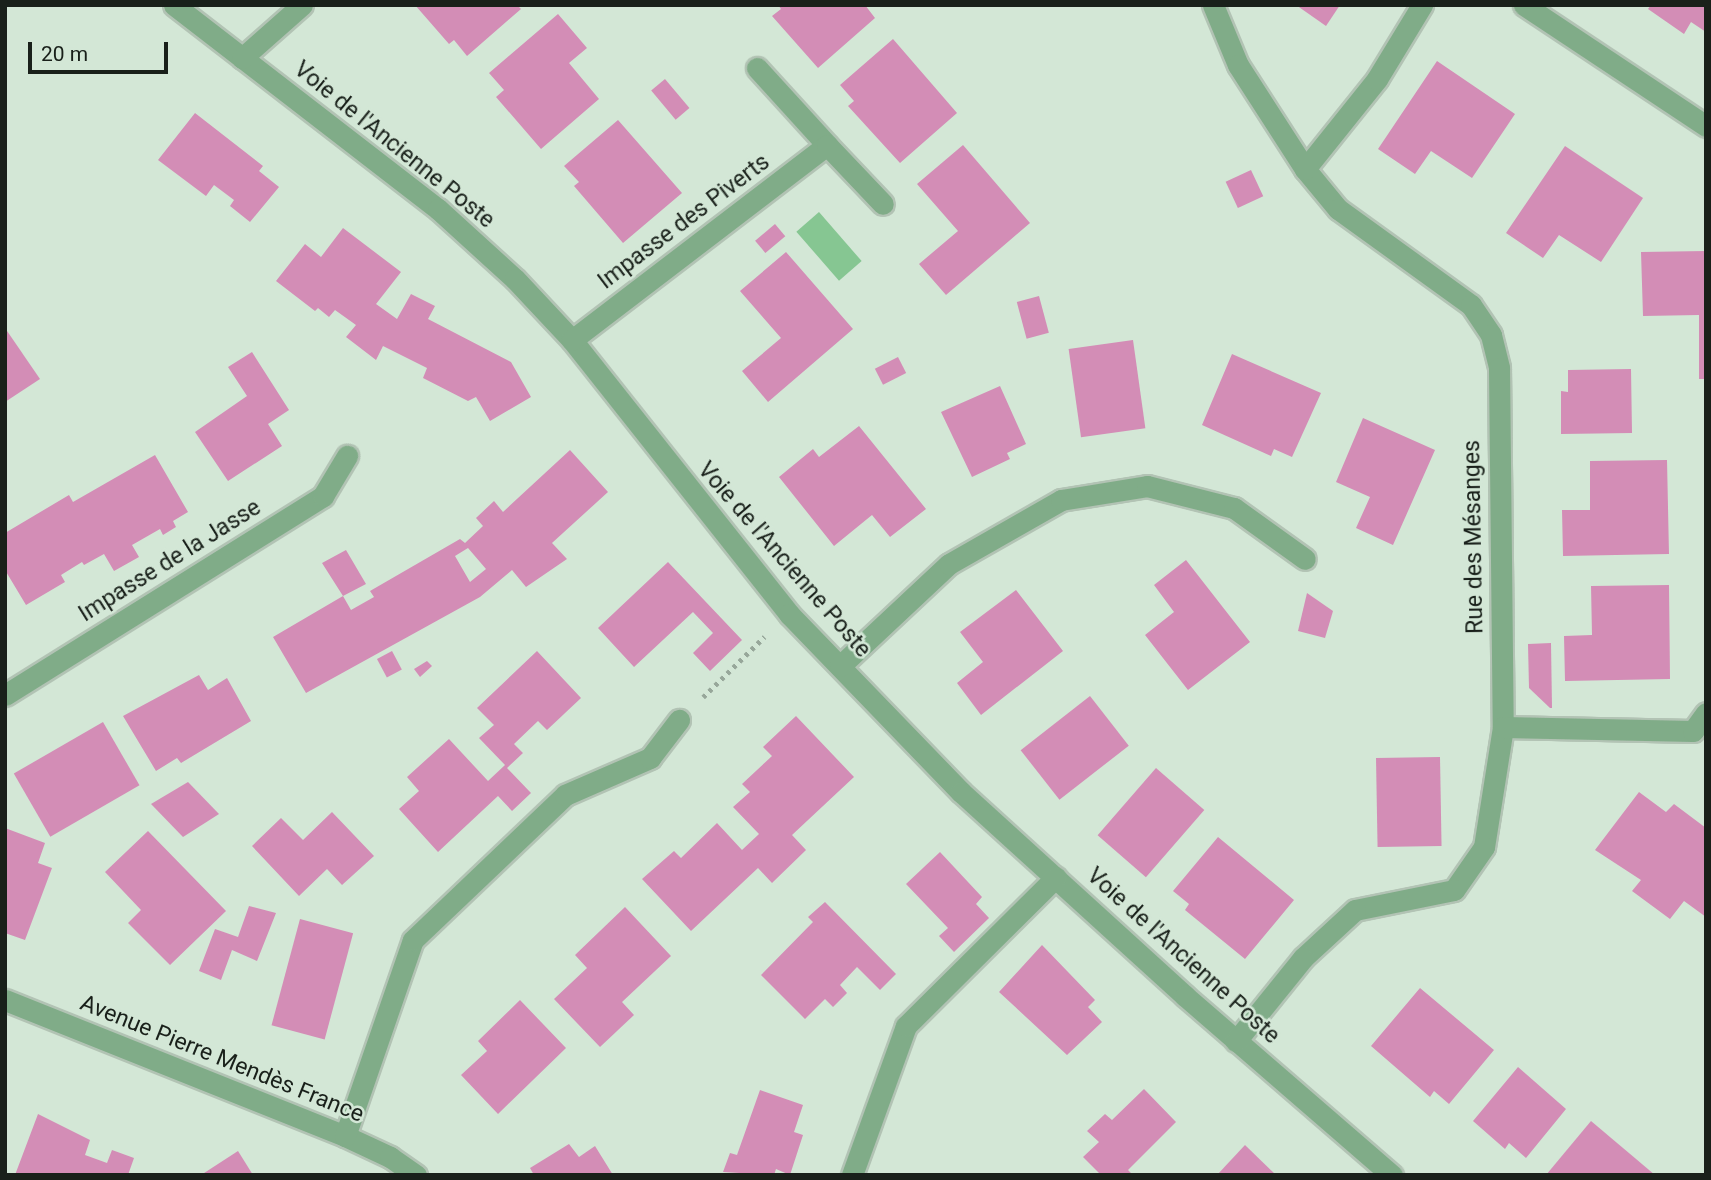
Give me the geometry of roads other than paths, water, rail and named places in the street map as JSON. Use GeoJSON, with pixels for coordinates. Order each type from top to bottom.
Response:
{"type":"FeatureCollection","features":[{"type":"Feature","properties":{"kind":"street","name":"Voie de l'Ancienne Poste"},"geometry":{"type":"LineString","coordinates":[[174,5],[438,209],[516,279],[572,340],[789,614],[961,792],[1236,1041],[1392,1175]]}},
{"type":"Feature","properties":{"kind":"street"},"geometry":{"type":"LineString","coordinates":[[242,58],[302,5]]}},
{"type":"Feature","properties":{"kind":"street","name":"Rue des Mésanges"},"geometry":{"type":"LineString","coordinates":[[1213,5],[1238,65],[1305,169],[1338,209],[1471,306],[1492,335],[1499,368],[1503,727],[1484,848],[1454,890],[1355,910],[1303,958],[1236,1041]]}},
{"type":"Feature","properties":{"kind":"street"},"geometry":{"type":"LineString","coordinates":[[1305,169],[1377,79],[1422,5]]}},
{"type":"Feature","properties":{"kind":"street"},"geometry":{"type":"LineString","coordinates":[[1524,5],[1706,126]]}},
{"type":"Feature","properties":{"kind":"street"},"geometry":{"type":"LineString","coordinates":[[757,68],[883,204]]}},
{"type":"Feature","properties":{"kind":"street","name":"Impasse des Piverts"},"geometry":{"type":"LineString","coordinates":[[572,340],[827,145]]}},
{"type":"Feature","properties":{"kind":"street","name":"Impasse de la Jasse"},"geometry":{"type":"LineString","coordinates":[[5,695],[323,496],[347,456]]}},
{"type":"Feature","properties":{"kind":"street"},"geometry":{"type":"LineString","coordinates":[[840,666],[949,564],[1061,500],[1147,486],[1234,508],[1305,559]]}},
{"type":"Feature","properties":{"kind":"street"},"geometry":{"type":"LineString","coordinates":[[1503,727],[1692,730],[1706,713]]}},
{"type":"Feature","properties":{"kind":"street"},"geometry":{"type":"LineString","coordinates":[[345,1136],[413,940],[565,795],[650,758],[680,720]]}},
{"type":"Feature","properties":{"kind":"street"},"geometry":{"type":"LineString","coordinates":[[852,1175],[906,1026],[1056,877]]}},
{"type":"Feature","properties":{"kind":"street","name":"Avenue Pierre Mendès France"},"geometry":{"type":"LineString","coordinates":[[5,1000],[345,1136],[390,1157],[416,1175]]}}]}
